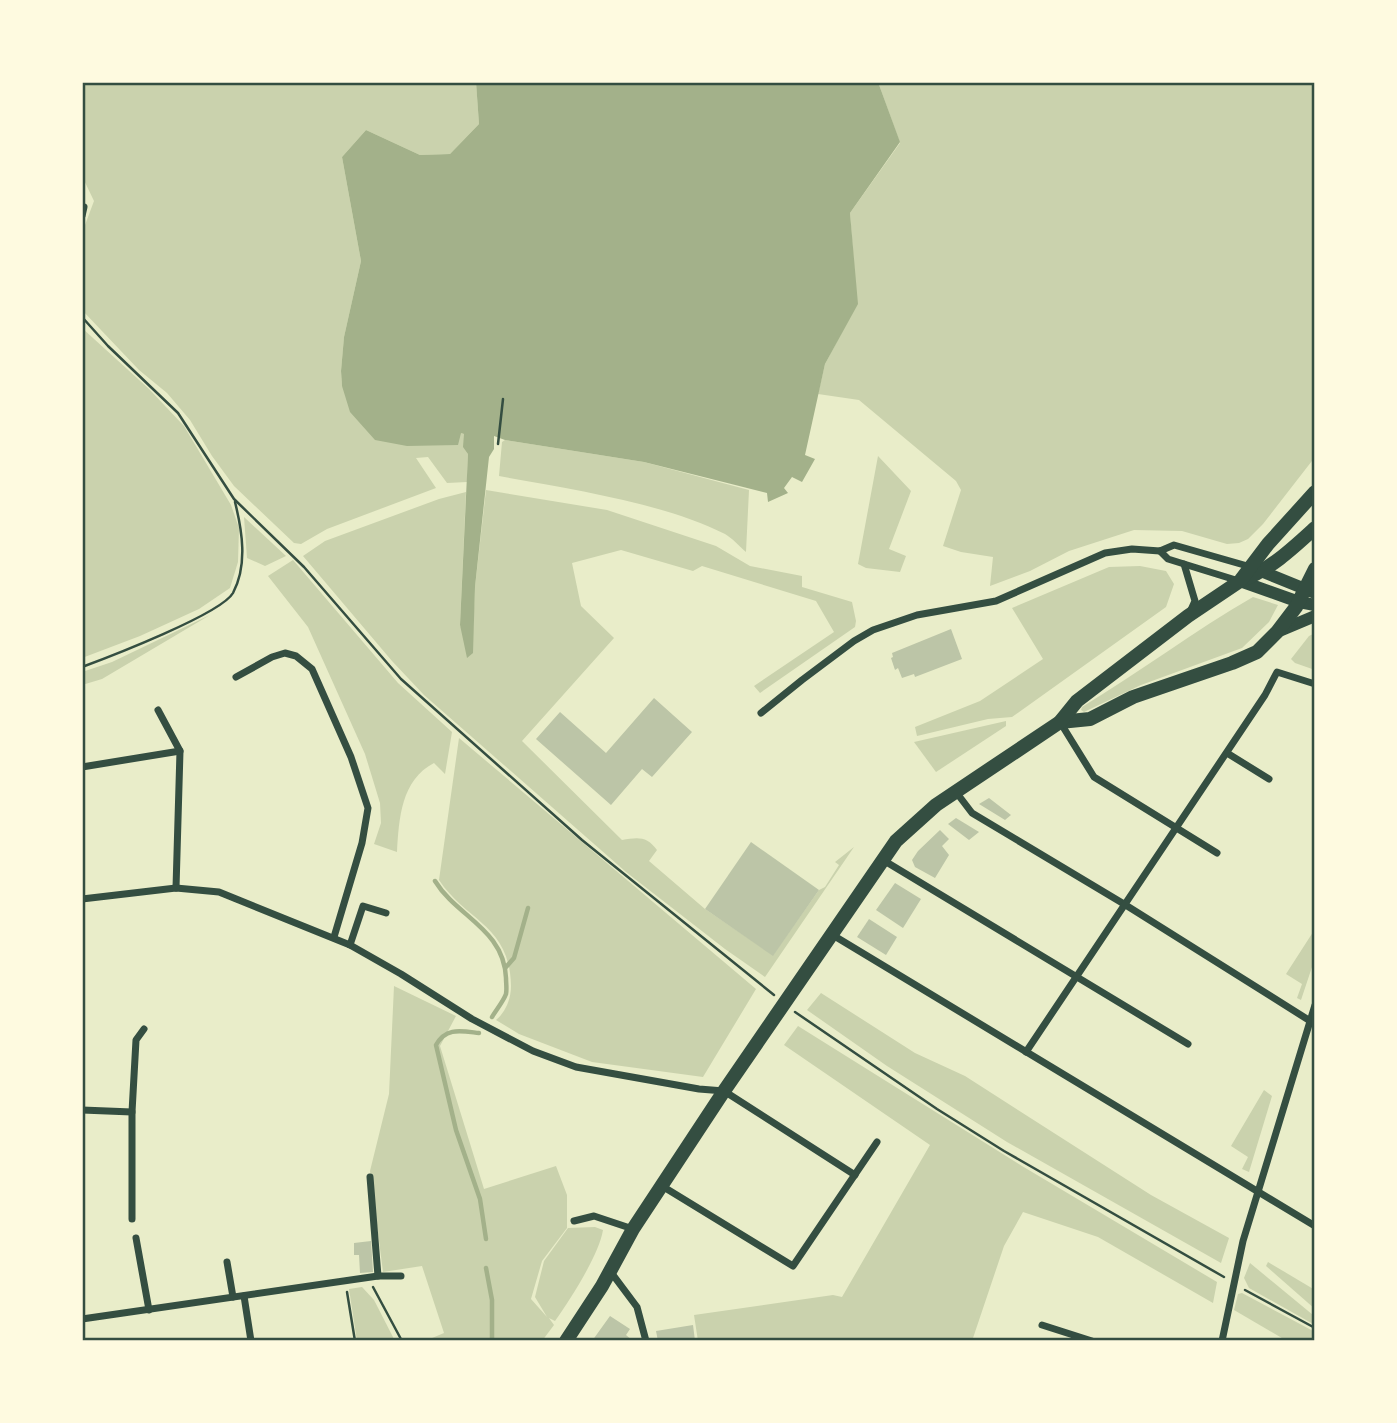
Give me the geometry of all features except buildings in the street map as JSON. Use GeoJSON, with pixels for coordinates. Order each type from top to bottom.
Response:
{"type":"FeatureCollection","features":[{"type":"Feature","properties":{"kind":"highway"},"geometry":{"type":"LineString","coordinates":[[1257,570],[1268,544],[1315,492]]}},
{"type":"Feature","properties":{"kind":"highway"},"geometry":{"type":"LineString","coordinates":[[566,1341],[610,1272],[633,1229],[724,1091],[882,860],[910,827],[956,792],[1060,722],[1077,701],[1188,616],[1315,528]]}},
{"type":"Feature","properties":{"kind":"highway"},"geometry":{"type":"LineString","coordinates":[[1060,722],[1090,719],[1133,697],[1233,663],[1256,652],[1277,632],[1304,598],[1315,569]]}},
{"type":"Feature","properties":{"kind":"main road"},"geometry":{"type":"LineString","coordinates":[[1257,570],[1304,598],[1314,612],[1277,632]]}},
{"type":"Feature","properties":{"kind":"main road"},"geometry":{"type":"LineString","coordinates":[[1240,581],[1304,598]]}},
{"type":"Feature","properties":{"kind":"street"},"geometry":{"type":"LineString","coordinates":[[82,216],[84,207]]}},
{"type":"Feature","properties":{"kind":"street"},"geometry":{"type":"LineString","coordinates":[[761,713],[854,641],[873,630],[918,615],[996,601],[1105,553],[1132,549],[1160,551],[1174,545],[1257,570]]}},
{"type":"Feature","properties":{"kind":"street"},"geometry":{"type":"LineString","coordinates":[[1160,551],[1168,559],[1240,581]]}},
{"type":"Feature","properties":{"kind":"street"},"geometry":{"type":"LineString","coordinates":[[1184,564],[1195,601],[1188,616]]}},
{"type":"Feature","properties":{"kind":"street"},"geometry":{"type":"LineString","coordinates":[[236,677],[272,657],[285,653],[296,656],[312,669],[351,757],[368,808],[362,843],[334,937]]}},
{"type":"Feature","properties":{"kind":"street"},"geometry":{"type":"LineString","coordinates":[[1026,1052],[1227,753],[1277,673],[1315,684]]}},
{"type":"Feature","properties":{"kind":"street"},"geometry":{"type":"LineString","coordinates":[[159,709],[180,751],[176,888]]}},
{"type":"Feature","properties":{"kind":"street"},"geometry":{"type":"LineString","coordinates":[[1060,722],[1094,777],[1217,853]]}},
{"type":"Feature","properties":{"kind":"street"},"geometry":{"type":"LineString","coordinates":[[82,767],[180,751]]}},
{"type":"Feature","properties":{"kind":"street"},"geometry":{"type":"LineString","coordinates":[[1227,753],[1269,779]]}},
{"type":"Feature","properties":{"kind":"street"},"geometry":{"type":"LineString","coordinates":[[956,792],[972,814],[1124,904],[1312,1023]]}},
{"type":"Feature","properties":{"kind":"street"},"geometry":{"type":"LineString","coordinates":[[882,860],[1188,1044]]}},
{"type":"Feature","properties":{"kind":"street"},"geometry":{"type":"LineString","coordinates":[[82,899],[176,888],[219,892],[350,945],[533,1051],[576,1067],[724,1091],[855,1175]]}},
{"type":"Feature","properties":{"kind":"street"},"geometry":{"type":"LineString","coordinates":[[350,945],[363,906],[386,914]]}},
{"type":"Feature","properties":{"kind":"street"},"geometry":{"type":"LineString","coordinates":[[830,934],[1315,1226]]}},
{"type":"Feature","properties":{"kind":"street"},"geometry":{"type":"LineString","coordinates":[[1222,1341],[1227,1308],[1258,1192],[1312,1023],[1315,1006]]}},
{"type":"Feature","properties":{"kind":"street"},"geometry":{"type":"LineString","coordinates":[[132,1219],[132,1112],[136,1040],[144,1029]]}},
{"type":"Feature","properties":{"kind":"street"},"geometry":{"type":"LineString","coordinates":[[82,1110],[132,1112]]}},
{"type":"Feature","properties":{"kind":"street"},"geometry":{"type":"LineString","coordinates":[[662,1186],[793,1266],[877,1142]]}},
{"type":"Feature","properties":{"kind":"street"},"geometry":{"type":"LineString","coordinates":[[370,1177],[378,1276]]}},
{"type":"Feature","properties":{"kind":"street"},"geometry":{"type":"LineString","coordinates":[[574,1221],[594,1216],[633,1229]]}},
{"type":"Feature","properties":{"kind":"street"},"geometry":{"type":"LineString","coordinates":[[136,1238],[149,1310]]}},
{"type":"Feature","properties":{"kind":"street"},"geometry":{"type":"LineString","coordinates":[[227,1262],[233,1297]]}},
{"type":"Feature","properties":{"kind":"street"},"geometry":{"type":"LineString","coordinates":[[610,1272],[637,1307],[646,1341]]}},
{"type":"Feature","properties":{"kind":"street"},"geometry":{"type":"LineString","coordinates":[[82,1319],[378,1276],[401,1276]]}},
{"type":"Feature","properties":{"kind":"street"},"geometry":{"type":"LineString","coordinates":[[244,1296],[251,1341]]}},
{"type":"Feature","properties":{"kind":"street"},"geometry":{"type":"LineString","coordinates":[[1042,1325],[1092,1341]]}},
{"type":"Feature","properties":{"kind":"path"},"geometry":{"type":"LineString","coordinates":[[82,317],[108,346],[178,413],[234,499],[304,567],[377,653],[438,714],[582,839],[760,984]]}},
{"type":"Feature","properties":{"kind":"path"},"geometry":{"type":"LineString","coordinates":[[498,444],[503,399]]}},
{"type":"Feature","properties":{"kind":"path"},"geometry":{"type":"LineString","coordinates":[[82,667],[154,638],[212,610],[232,594],[242,557],[240,521],[234,499]]}},
{"type":"Feature","properties":{"kind":"path"},"geometry":{"type":"LineString","coordinates":[[805,1020],[1004,1151],[1219,1274]]}},
{"type":"Feature","properties":{"kind":"path"},"geometry":{"type":"LineString","coordinates":[[368,1278],[402,1341]]}},
{"type":"Feature","properties":{"kind":"path"},"geometry":{"type":"LineString","coordinates":[[345,1281],[355,1341]]}},
{"type":"Feature","properties":{"kind":"path"},"geometry":{"type":"LineString","coordinates":[[1240,1287],[1315,1328]]}},
{"type":"Feature","properties":{"kind":"shaded area"},"geometry":{"type":"Polygon","coordinates":[[[82,82],[476,82],[479,124],[450,154],[420,155],[366,130],[342,157],[361,261],[344,337],[342,386],[464,434],[468,454],[467,482],[447,483],[428,457],[416,458],[436,488],[327,529],[301,544],[294,543],[234,486],[190,420],[167,393],[139,370],[82,310],[82,233],[94,201],[82,176],[82,82]]]}},
{"type":"Feature","properties":{"kind":"shaded area"},"geometry":{"type":"Polygon","coordinates":[[[476,82],[878,82],[900,142],[850,213],[858,304],[825,364],[805,455],[815,459],[802,482],[792,477],[784,488],[788,493],[768,502],[767,493],[644,462],[494,436],[494,449],[489,457],[475,587],[473,653],[467,658],[460,625],[468,454],[463,447],[464,434],[461,433],[458,445],[407,446],[375,440],[350,412],[342,386],[344,337],[361,261],[342,157],[366,130],[420,155],[450,154],[479,124],[476,82]]]}},
{"type":"Feature","properties":{"kind":"shaded area"},"geometry":{"type":"Polygon","coordinates":[[[878,82],[1315,82],[1315,457],[1263,524],[1248,539],[1227,544],[1182,531],[1134,530],[1069,551],[1030,571],[990,586],[993,557],[943,546],[961,490],[956,481],[859,400],[818,394],[825,364],[857,304],[850,213],[900,143],[878,82]]]}},
{"type":"Feature","properties":{"kind":"shaded area"},"geometry":{"type":"Polygon","coordinates":[[[82,328],[149,389],[184,426],[231,505],[239,528],[238,562],[230,588],[199,609],[140,636],[82,658],[82,328]]]}},
{"type":"Feature","properties":{"kind":"shaded area"},"geometry":{"type":"Polygon","coordinates":[[[505,440],[644,462],[749,490],[746,552],[725,534],[673,513],[614,498],[499,476],[502,442],[505,440]]]}},
{"type":"Feature","properties":{"kind":"shaded area"},"geometry":{"type":"Polygon","coordinates":[[[878,456],[911,491],[889,549],[906,556],[900,572],[866,568],[858,564],[878,456]]]}},
{"type":"Feature","properties":{"kind":"shaded area"},"geometry":{"type":"Polygon","coordinates":[[[486,490],[607,510],[716,546],[750,566],[802,576],[802,587],[852,602],[855,627],[760,693],[754,686],[834,632],[816,601],[702,566],[693,571],[621,550],[572,563],[581,606],[614,638],[522,741],[622,840],[637,838],[650,842],[657,850],[649,861],[705,909],[773,955],[819,890],[825,887],[839,865],[835,862],[854,847],[765,977],[626,872],[424,695],[303,556],[325,541],[439,499],[466,492],[460,625],[472,653],[475,587],[486,490]]]}},
{"type":"Feature","properties":{"kind":"shaded area"},"geometry":{"type":"Polygon","coordinates":[[[244,517],[286,556],[265,566],[247,558],[244,517]]]}},
{"type":"Feature","properties":{"kind":"shaded area"},"geometry":{"type":"Polygon","coordinates":[[[293,560],[398,683],[452,732],[445,774],[434,763],[423,770],[408,790],[401,814],[397,852],[374,844],[381,823],[380,803],[365,754],[308,627],[268,576],[293,560]]]}},
{"type":"Feature","properties":{"kind":"shaded area"},"geometry":{"type":"Polygon","coordinates":[[[1140,566],[1166,571],[1174,584],[1166,607],[1012,717],[988,719],[917,736],[915,727],[980,701],[1043,659],[1012,608],[1109,567],[1140,566]]]}},
{"type":"Feature","properties":{"kind":"shaded area"},"geometry":{"type":"Polygon","coordinates":[[[1253,597],[1278,605],[1269,622],[1242,648],[1141,685],[1084,712],[1081,710],[1082,707],[1253,597]]]}},
{"type":"Feature","properties":{"kind":"shaded area"},"geometry":{"type":"Polygon","coordinates":[[[210,615],[102,679],[82,685],[82,672],[112,662],[210,615]]]}},
{"type":"Feature","properties":{"kind":"shaded area"},"geometry":{"type":"Polygon","coordinates":[[[1315,633],[1315,670],[1291,659],[1309,636],[1315,633]]]}},
{"type":"Feature","properties":{"kind":"shaded area"},"geometry":{"type":"Polygon","coordinates":[[[1006,721],[1006,726],[936,772],[914,742],[1006,721]]]}},
{"type":"Feature","properties":{"kind":"shaded area"},"geometry":{"type":"Polygon","coordinates":[[[459,738],[756,989],[703,1077],[592,1062],[519,1034],[496,1020],[505,1009],[511,991],[509,966],[503,950],[485,926],[450,894],[439,880],[459,738]]]}},
{"type":"Feature","properties":{"kind":"shaded area"},"geometry":{"type":"Polygon","coordinates":[[[1315,929],[1315,958],[1301,1000],[1297,998],[1302,984],[1286,974],[1315,929]]]}},
{"type":"Feature","properties":{"kind":"shaded area"},"geometry":{"type":"Polygon","coordinates":[[[394,986],[456,1016],[440,1046],[484,1189],[556,1166],[567,1195],[567,1228],[542,1261],[531,1299],[547,1317],[535,1297],[544,1261],[568,1228],[595,1227],[603,1230],[596,1252],[583,1277],[555,1321],[549,1318],[554,1325],[542,1341],[425,1341],[444,1333],[422,1266],[383,1272],[370,1171],[389,1094],[394,986]]]}},
{"type":"Feature","properties":{"kind":"shaded area"},"geometry":{"type":"Polygon","coordinates":[[[821,993],[915,1053],[965,1076],[1151,1195],[1229,1238],[1221,1263],[1007,1142],[887,1066],[807,1010],[821,993]]]}},
{"type":"Feature","properties":{"kind":"shaded area"},"geometry":{"type":"Polygon","coordinates":[[[798,1026],[1022,1166],[1217,1282],[1213,1303],[1098,1237],[1023,1212],[1004,1246],[972,1341],[698,1341],[694,1315],[833,1295],[842,1297],[930,1145],[784,1045],[798,1026]]]}},
{"type":"Feature","properties":{"kind":"shaded area"},"geometry":{"type":"Polygon","coordinates":[[[1264,1090],[1272,1096],[1249,1172],[1242,1169],[1248,1157],[1231,1146],[1264,1090]]]}},
{"type":"Feature","properties":{"kind":"shaded area"},"geometry":{"type":"Polygon","coordinates":[[[1268,1262],[1315,1290],[1315,1309],[1266,1266],[1268,1262]]]}},
{"type":"Feature","properties":{"kind":"shaded area"},"geometry":{"type":"Polygon","coordinates":[[[1250,1263],[1313,1315],[1315,1325],[1249,1288],[1244,1278],[1250,1263]]]}},
{"type":"Feature","properties":{"kind":"shaded area"},"geometry":{"type":"Polygon","coordinates":[[[362,1287],[374,1300],[395,1341],[357,1341],[349,1289],[362,1287]]]}},
{"type":"Feature","properties":{"kind":"shaded area"},"geometry":{"type":"Polygon","coordinates":[[[1242,1293],[1315,1332],[1315,1341],[1287,1341],[1234,1310],[1238,1294],[1242,1293]]]}},
{"type":"Feature","properties":{"kind":"waterway"},"geometry":{"type":"LineString","coordinates":[[435,881],[488,935],[503,961],[506,994],[492,1017]]}},
{"type":"Feature","properties":{"kind":"waterway"},"geometry":{"type":"LineString","coordinates":[[506,967],[514,958],[528,908]]}},
{"type":"Feature","properties":{"kind":"waterway"},"geometry":{"type":"LineString","coordinates":[[479,1033],[449,1033],[436,1045],[456,1130],[480,1199],[486,1239]]}},
{"type":"Feature","properties":{"kind":"waterway"},"geometry":{"type":"LineString","coordinates":[[486,1268],[492,1300],[492,1341]]}}]}
